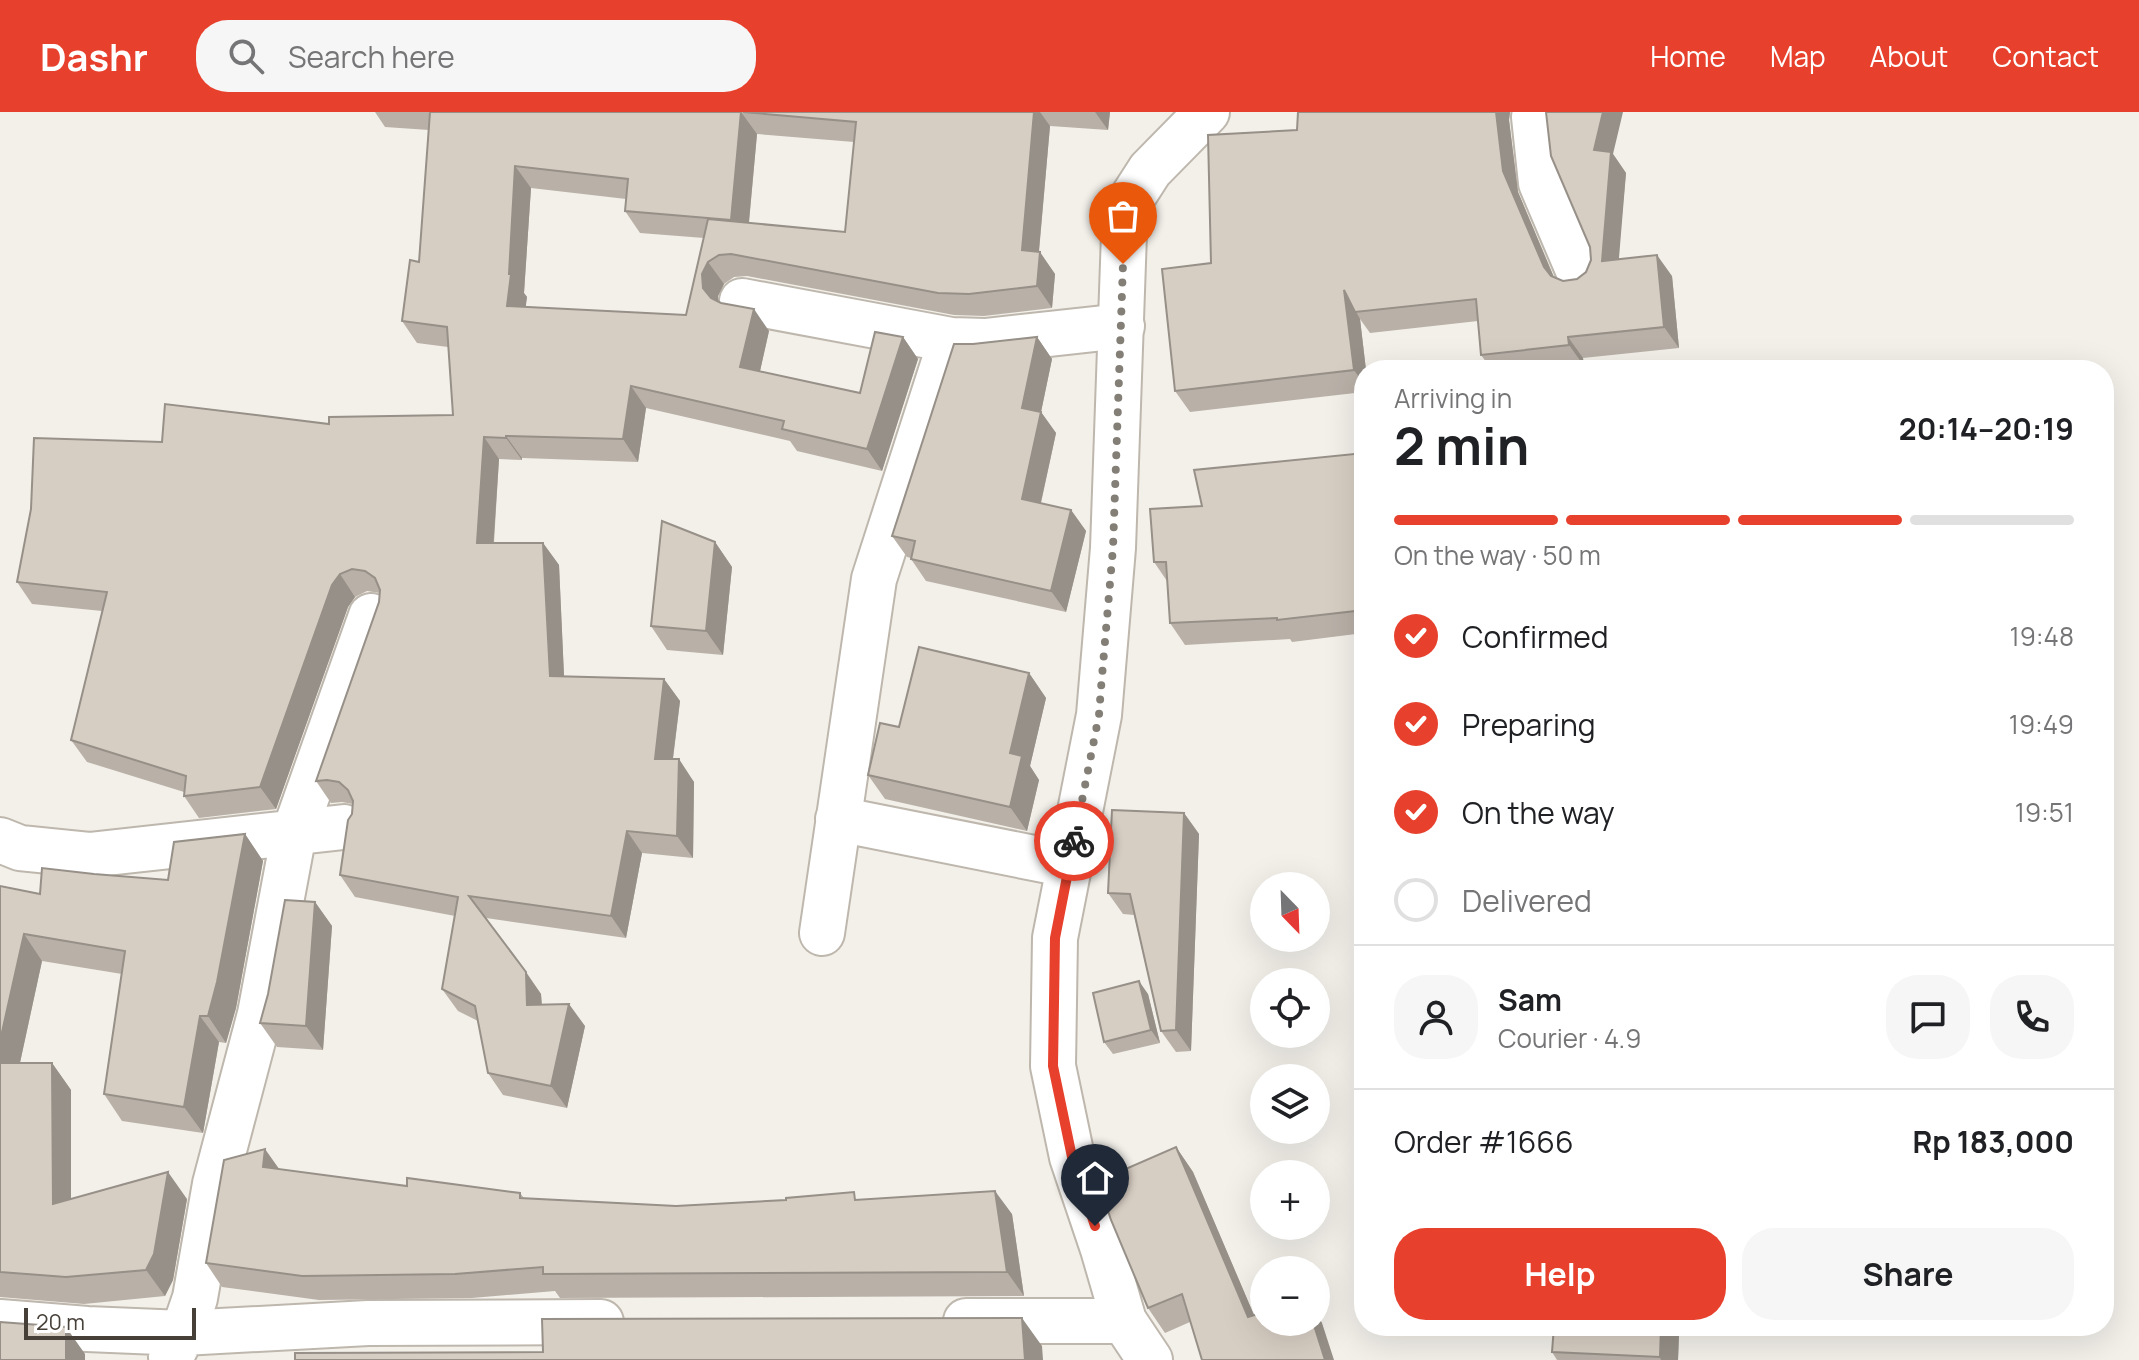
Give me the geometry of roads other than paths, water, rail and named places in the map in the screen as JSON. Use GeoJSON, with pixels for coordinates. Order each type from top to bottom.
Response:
{"type":"FeatureCollection","features":[{"type":"Feature","properties":{"kind":"street"},"geometry":{"type":"LineString","coordinates":[[1150,1360],[1124,1321],[1072,1157],[1053,1066],[1055,938],[1099,715],[1113,548],[1124,234],[1132,198],[1150,170],[1207,112]]}},
{"type":"Feature","properties":{"kind":"street"},"geometry":{"type":"LineString","coordinates":[[1536,112],[1541,183],[1581,277]]}},
{"type":"Feature","properties":{"kind":"street"},"geometry":{"type":"LineString","coordinates":[[742,301],[951,340],[985,341],[1122,326]]}},
{"type":"Feature","properties":{"kind":"street"},"geometry":{"type":"LineString","coordinates":[[822,933],[874,579],[951,340]]}},
{"type":"Feature","properties":{"kind":"street"},"geometry":{"type":"LineString","coordinates":[[176,1346],[195,1298],[215,1184],[260,1014],[294,833],[371,616]]}},
{"type":"Feature","properties":{"kind":"street"},"geometry":{"type":"LineString","coordinates":[[838,819],[1069,865]]}},
{"type":"Feature","properties":{"kind":"street"},"geometry":{"type":"LineString","coordinates":[[0,840],[20,848],[89,855],[344,827]]}},
{"type":"Feature","properties":{"kind":"street"},"geometry":{"type":"LineString","coordinates":[[935,1321],[1124,1321]]}},
{"type":"Feature","properties":{"kind":"street"},"geometry":{"type":"LineString","coordinates":[[0,1322],[87,1329],[176,1346],[368,1323],[636,1322]]}}]}
